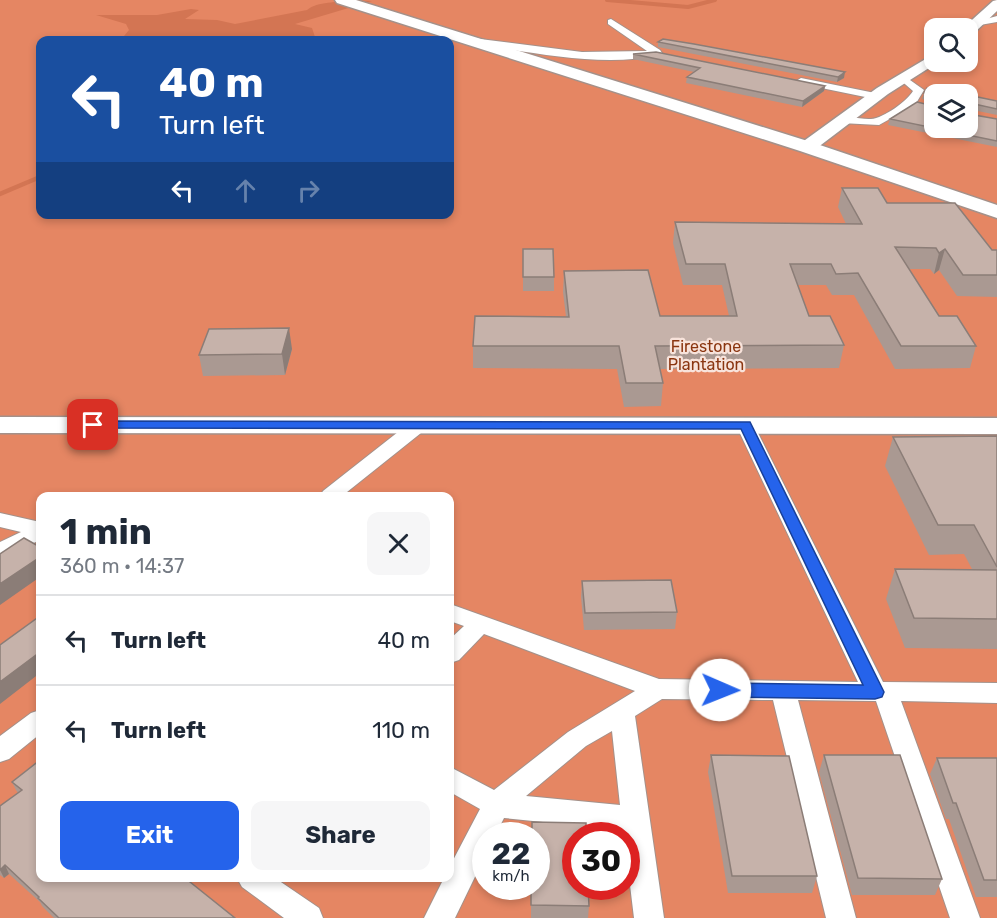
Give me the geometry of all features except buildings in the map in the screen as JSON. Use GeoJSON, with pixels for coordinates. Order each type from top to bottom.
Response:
{"type":"FeatureCollection","features":[{"type":"Feature","properties":{"kind":"main road"},"geometry":{"type":"LineString","coordinates":[[349,2],[453,36]]}},
{"type":"Feature","properties":{"kind":"main road"},"geometry":{"type":"LineString","coordinates":[[980,22],[997,4]]}},
{"type":"Feature","properties":{"kind":"main road"},"geometry":{"type":"LineString","coordinates":[[454,36],[807,147],[997,212]]}},
{"type":"Feature","properties":{"kind":"main road"},"geometry":{"type":"LineString","coordinates":[[807,147],[877,95],[924,66]]}},
{"type":"Feature","properties":{"kind":"main road"},"geometry":{"type":"LineString","coordinates":[[0,425],[997,426]]}},
{"type":"Feature","properties":{"kind":"street"},"geometry":{"type":"LineString","coordinates":[[980,22],[997,20]]}},
{"type":"Feature","properties":{"kind":"street"},"geometry":{"type":"LineString","coordinates":[[611,22],[656,52]]}},
{"type":"Feature","properties":{"kind":"street"},"geometry":{"type":"LineString","coordinates":[[465,40],[582,55],[612,56],[656,52],[668,55]]}},
{"type":"Feature","properties":{"kind":"street"},"geometry":{"type":"LineString","coordinates":[[903,78],[919,90],[917,104]]}},
{"type":"Feature","properties":{"kind":"street"},"geometry":{"type":"LineString","coordinates":[[792,79],[917,104]]}},
{"type":"Feature","properties":{"kind":"street"},"geometry":{"type":"LineString","coordinates":[[845,121],[875,123],[917,104]]}},
{"type":"Feature","properties":{"kind":"street"},"geometry":{"type":"LineString","coordinates":[[335,492],[419,425]]}},
{"type":"Feature","properties":{"kind":"street"},"geometry":{"type":"LineString","coordinates":[[745,425],[880,692],[965,918]]}},
{"type":"Feature","properties":{"kind":"street"},"geometry":{"type":"LineString","coordinates":[[0,520],[36,529]]}},
{"type":"Feature","properties":{"kind":"street"},"geometry":{"type":"LineString","coordinates":[[0,552],[36,532]]}},
{"type":"Feature","properties":{"kind":"street"},"geometry":{"type":"LineString","coordinates":[[454,614],[479,625],[658,689],[997,693]]}},
{"type":"Feature","properties":{"kind":"street"},"geometry":{"type":"LineString","coordinates":[[454,650],[479,625]]}},
{"type":"Feature","properties":{"kind":"street"},"geometry":{"type":"LineString","coordinates":[[439,918],[496,805],[577,739],[658,689]]}},
{"type":"Feature","properties":{"kind":"street"},"geometry":{"type":"LineString","coordinates":[[783,691],[841,918]]}},
{"type":"Feature","properties":{"kind":"street"},"geometry":{"type":"LineString","coordinates":[[622,712],[649,918]]}},
{"type":"Feature","properties":{"kind":"street"},"geometry":{"type":"LineString","coordinates":[[0,751],[36,725]]}},
{"type":"Feature","properties":{"kind":"street"},"geometry":{"type":"LineString","coordinates":[[454,780],[496,805],[636,819]]}},
{"type":"Feature","properties":{"kind":"street"},"geometry":{"type":"LineString","coordinates":[[258,882],[308,918]]}},
{"type":"Feature","properties":{"kind":"green space","name":"Firestone Plantation"},"geometry":{"type":"Polygon","coordinates":[[[0,0],[997,0],[997,918],[0,918],[0,0]]]}},
{"type":"Feature","properties":{"kind":"shaded area"},"geometry":{"type":"Polygon","coordinates":[[[351,0],[372,1],[295,24],[312,28],[315,36],[124,36],[129,30],[126,24],[96,15],[157,15],[191,9],[199,10],[185,19],[217,20],[235,24],[307,10],[322,4],[351,0]]]}},
{"type":"Feature","properties":{"kind":"waterway"},"geometry":{"type":"LineString","coordinates":[[607,0],[688,7],[715,0]]}},
{"type":"Feature","properties":{"kind":"waterway"},"geometry":{"type":"LineString","coordinates":[[0,194],[36,179]]}},
{"type":"Feature","properties":{"kind":"route"},"geometry":{"type":"LineString","coordinates":[[93,425],[745,425],[875,692],[720,690]]}}]}
